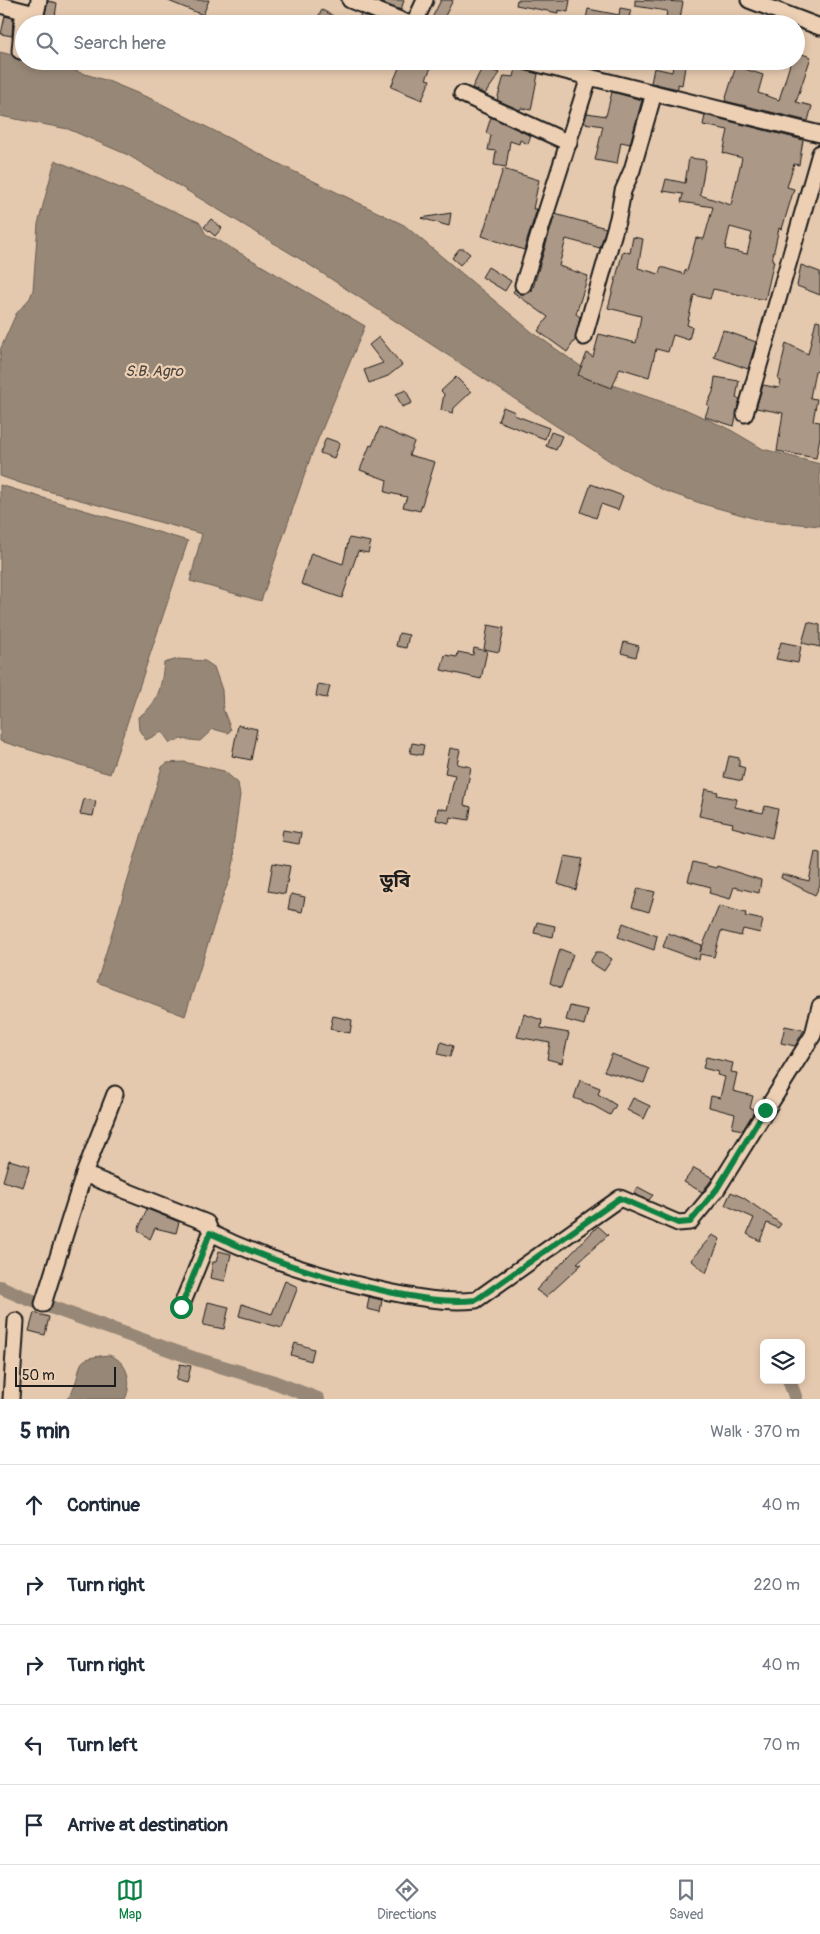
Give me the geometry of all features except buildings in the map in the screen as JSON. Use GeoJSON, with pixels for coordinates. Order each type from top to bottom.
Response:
{"type":"FeatureCollection","features":[{"type":"Feature","properties":{"kind":"street"},"geometry":{"type":"LineString","coordinates":[[350,0],[388,15]]}},
{"type":"Feature","properties":{"kind":"street"},"geometry":{"type":"LineString","coordinates":[[418,15],[425,0]]}},
{"type":"Feature","properties":{"kind":"street"},"geometry":{"type":"LineString","coordinates":[[749,0],[788,15]]}},
{"type":"Feature","properties":{"kind":"street"},"geometry":{"type":"LineString","coordinates":[[0,4],[38,7]]}},
{"type":"Feature","properties":{"kind":"street"},"geometry":{"type":"LineString","coordinates":[[26,15],[38,7]]}},
{"type":"Feature","properties":{"kind":"street"},"geometry":{"type":"LineString","coordinates":[[805,21],[820,27]]}},
{"type":"Feature","properties":{"kind":"street"},"geometry":{"type":"LineString","coordinates":[[561,70],[820,134]]}},
{"type":"Feature","properties":{"kind":"street"},"geometry":{"type":"LineString","coordinates":[[523,285],[589,77]]}},
{"type":"Feature","properties":{"kind":"street"},"geometry":{"type":"LineString","coordinates":[[462,94],[569,143]]}},
{"type":"Feature","properties":{"kind":"street"},"geometry":{"type":"LineString","coordinates":[[584,337],[624,191],[654,94]]}},
{"type":"Feature","properties":{"kind":"street"},"geometry":{"type":"LineString","coordinates":[[745,414],[820,153]]}},
{"type":"Feature","properties":{"kind":"street"},"geometry":{"type":"LineString","coordinates":[[210,1233],[236,1245],[343,1282],[414,1297],[457,1302],[476,1300],[620,1198],[678,1223],[690,1222],[717,1189],[813,1035],[820,1006]]}},
{"type":"Feature","properties":{"kind":"street"},"geometry":{"type":"LineString","coordinates":[[43,1304],[84,1174],[115,1094]]}},
{"type":"Feature","properties":{"kind":"street"},"geometry":{"type":"LineString","coordinates":[[84,1174],[207,1223],[210,1233],[181,1307]]}},
{"type":"Feature","properties":{"kind":"street"},"geometry":{"type":"LineString","coordinates":[[11,1399],[16,1321]]}},
{"type":"Feature","properties":{"kind":"water"},"geometry":{"type":"Polygon","coordinates":[[[0,52],[15,56],[15,70],[72,70],[108,81],[154,100],[404,225],[532,332],[603,382],[687,410],[729,429],[763,449],[820,464],[820,526],[760,520],[665,491],[616,465],[305,262],[128,155],[68,129],[0,116],[0,52]]]}},
{"type":"Feature","properties":{"kind":"water","name":"S.B. Agro"},"geometry":{"type":"Polygon","coordinates":[[[55,160],[199,222],[209,237],[216,239],[365,326],[311,456],[261,601],[190,581],[202,534],[0,476],[0,350],[16,314],[30,298],[33,290],[38,224],[55,160]]]}},
{"type":"Feature","properties":{"kind":"water"},"geometry":{"type":"Polygon","coordinates":[[[0,485],[188,541],[110,774],[0,741],[0,485]]]}},
{"type":"Feature","properties":{"kind":"water"},"geometry":{"type":"Polygon","coordinates":[[[178,659],[205,661],[214,667],[222,690],[223,709],[231,730],[228,733],[213,729],[200,741],[181,739],[170,743],[162,732],[146,740],[139,730],[138,717],[155,701],[162,680],[164,663],[178,659]]]}},
{"type":"Feature","properties":{"kind":"water"},"geometry":{"type":"Polygon","coordinates":[[[184,762],[224,771],[238,783],[240,795],[233,846],[234,861],[230,879],[185,1016],[97,982],[162,767],[167,763],[184,762]]]}},
{"type":"Feature","properties":{"kind":"water"},"geometry":{"type":"Polygon","coordinates":[[[109,1355],[121,1362],[125,1367],[129,1386],[125,1399],[67,1399],[73,1390],[82,1363],[89,1358],[109,1355]]]}},
{"type":"Feature","properties":{"kind":"waterway"},"geometry":{"type":"LineString","coordinates":[[0,1287],[28,1299],[196,1359],[274,1382],[318,1399]]}},
{"type":"Feature","properties":{"kind":"waterway"},"geometry":{"type":"LineString","coordinates":[[790,1384],[796,1399]]}},
{"type":"Feature","properties":{"kind":"district","name":"ডুবি"},"geometry":{"type":"Point","coordinates":[395,881]}},
{"type":"Feature","properties":{"kind":"route"},"geometry":{"type":"LineString","coordinates":[[181,1307],[210,1233],[236,1245],[343,1282],[414,1297],[457,1302],[476,1300],[620,1198],[678,1223],[690,1222],[717,1189],[765,1110]]}}]}
